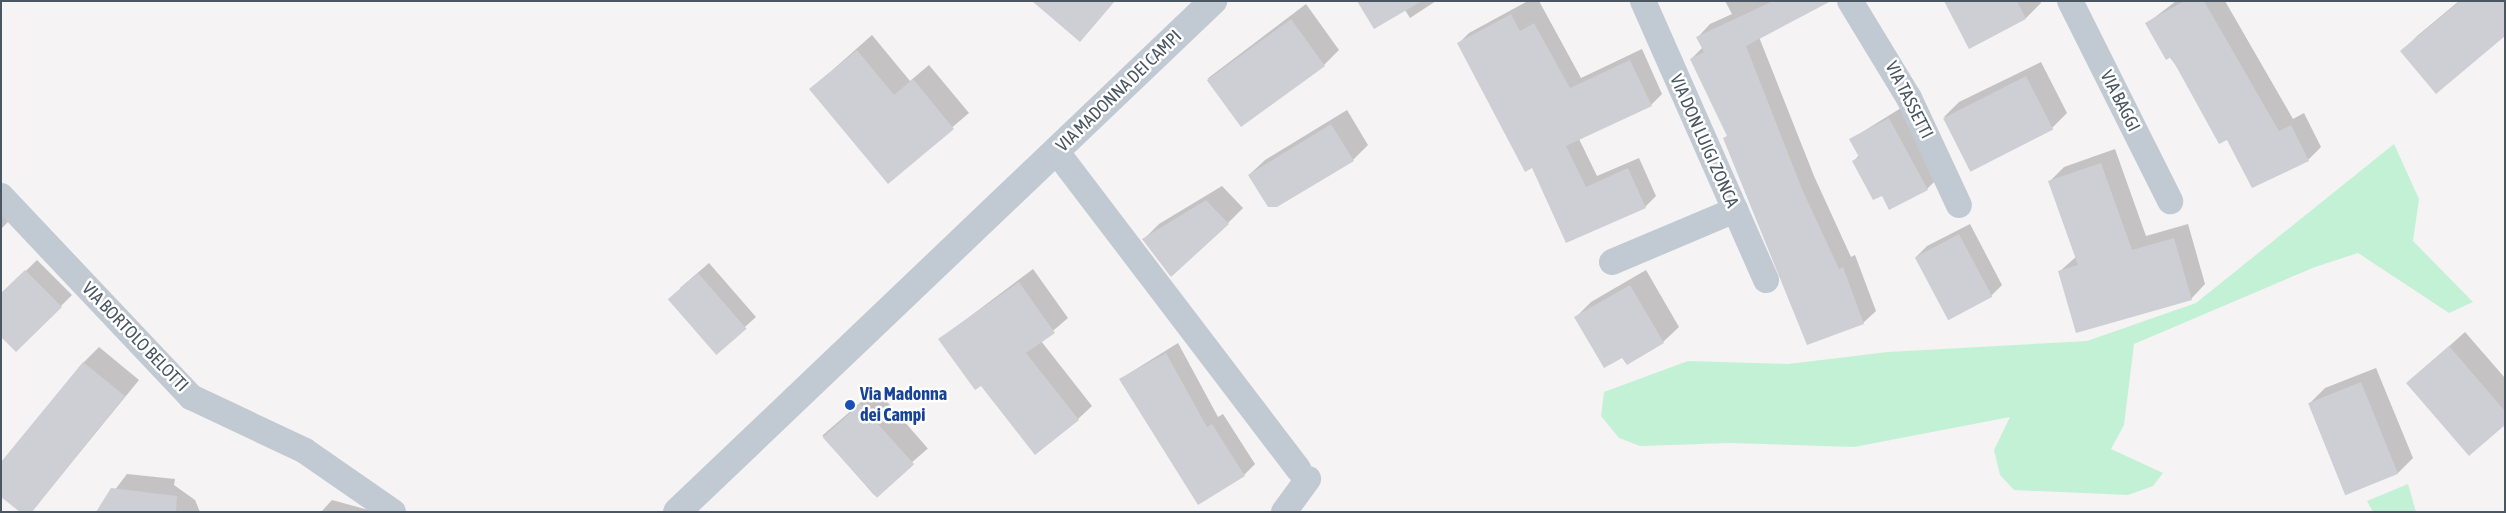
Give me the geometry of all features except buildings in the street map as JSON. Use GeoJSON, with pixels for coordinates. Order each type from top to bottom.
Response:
{"type":"FeatureCollection","features":[{"type":"Feature","properties":{"kind":"street","name":"VIA MADONNA DEI CAMPI"},"geometry":{"type":"LineString","coordinates":[[677,512],[1213,1]]}},
{"type":"Feature","properties":{"kind":"street","name":"VIA DON LUIGI ZONCA"},"geometry":{"type":"LineString","coordinates":[[1643,1],[1766,280]]}},
{"type":"Feature","properties":{"kind":"street","name":"VIA TASSETTI"},"geometry":{"type":"LineString","coordinates":[[1850,1],[1901,83],[1959,205]]}},
{"type":"Feature","properties":{"kind":"street","name":"VIA BAGGI"},"geometry":{"type":"LineString","coordinates":[[2070,1],[2170,201]]}},
{"type":"Feature","properties":{"kind":"street"},"geometry":{"type":"LineString","coordinates":[[1056,151],[1303,474],[1284,512]]}},
{"type":"Feature","properties":{"kind":"street","name":"VIA BORTOLO BELOTTI"},"geometry":{"type":"LineString","coordinates":[[1,196],[192,396],[305,451],[393,512]]}},
{"type":"Feature","properties":{"kind":"street"},"geometry":{"type":"LineString","coordinates":[[1612,262],[1735,210]]}},
{"type":"Feature","properties":{"kind":"green space"},"geometry":{"type":"Polygon","coordinates":[[[2394,144],[2419,199],[2413,241],[2473,302],[2449,313],[2358,253],[2315,267],[2134,344],[2124,425],[2111,449],[2163,473],[2153,486],[2128,495],[2014,490],[2000,475],[1994,450],[2010,417],[1854,447],[1731,443],[1640,446],[1619,438],[1601,416],[1604,392],[1688,361],[1788,364],[1888,352],[2087,341],[2196,303],[2394,144]]]}},
{"type":"Feature","properties":{"kind":"green space"},"geometry":{"type":"Polygon","coordinates":[[[2408,484],[2416,512],[2373,512],[2367,501],[2408,484]]]}},
{"type":"Feature","properties":{"kind":"place","name":"Via Madonna dei Campi"},"geometry":{"type":"Point","coordinates":[850,405]}}]}
